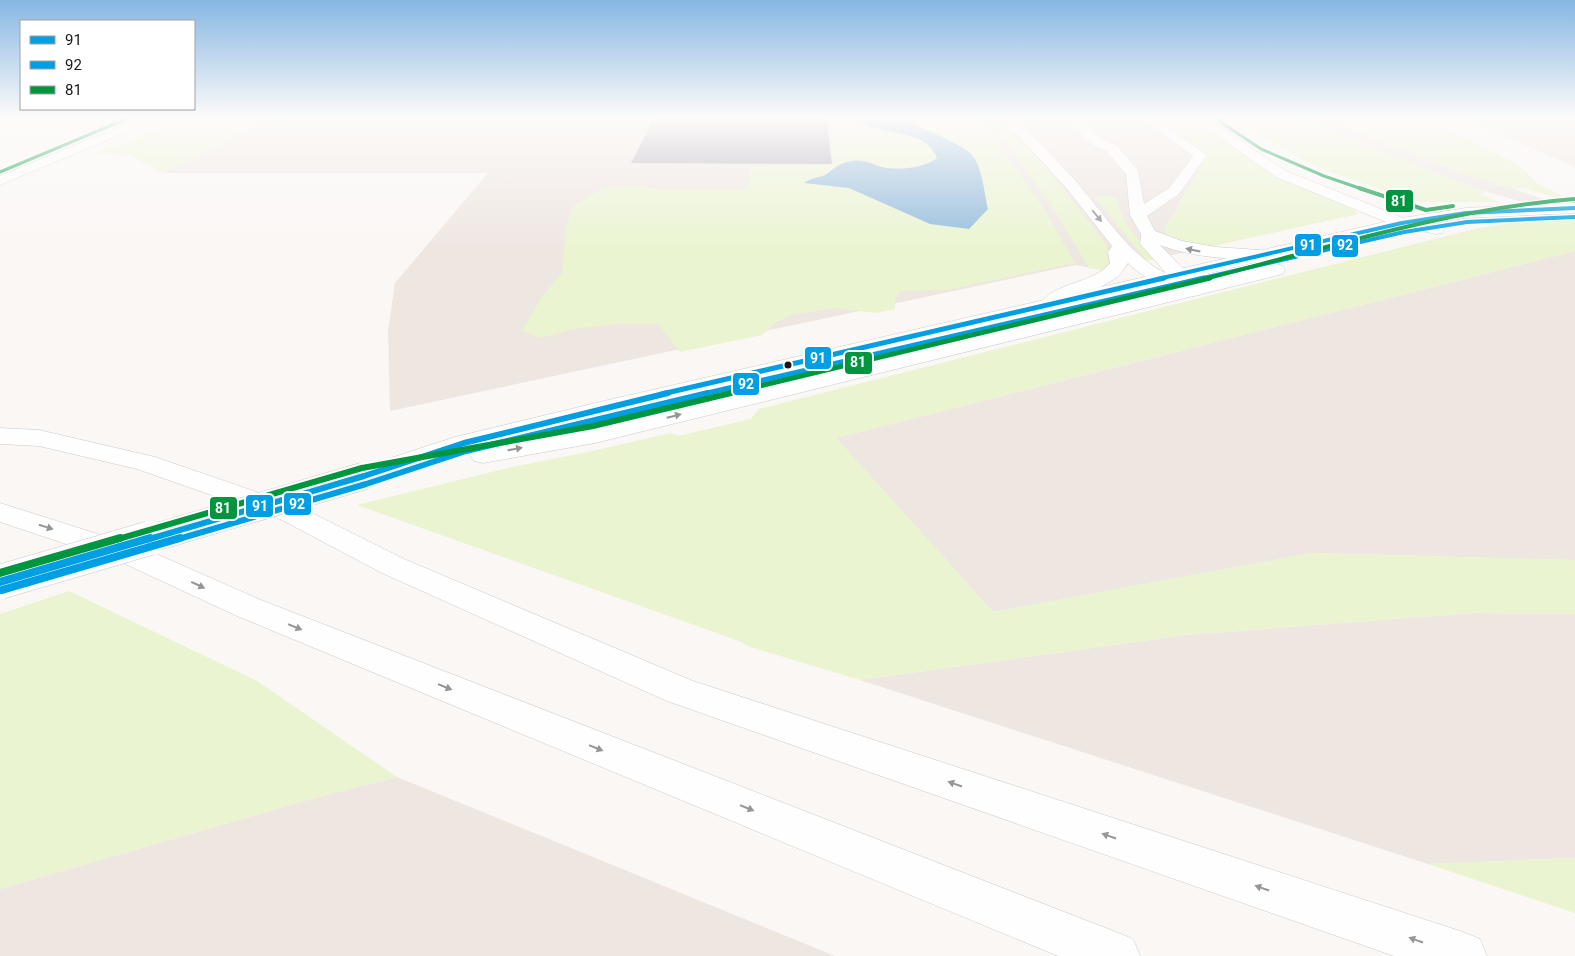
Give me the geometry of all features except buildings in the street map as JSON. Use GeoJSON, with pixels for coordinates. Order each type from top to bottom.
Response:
{"type":"FeatureCollection","features":[{"type":"Feature","properties":{"kind":"main road"},"geometry":{"type":"LineString","coordinates":[[0,181],[46,162]]}},
{"type":"Feature","properties":{"kind":"main road"},"geometry":{"type":"LineString","coordinates":[[1051,162],[1121,246],[1128,250],[1141,266],[1170,276],[1193,292]]}},
{"type":"Feature","properties":{"kind":"main road"},"geometry":{"type":"LineString","coordinates":[[1123,162],[1133,173],[1138,214],[1149,234],[1149,244],[1170,276]]}},
{"type":"Feature","properties":{"kind":"main road"},"geometry":{"type":"LineString","coordinates":[[1138,214],[1174,191],[1195,162]]}},
{"type":"Feature","properties":{"kind":"main road"},"geometry":{"type":"LineString","coordinates":[[1263,162],[1280,174],[1402,223]]}},
{"type":"Feature","properties":{"kind":"main road"},"geometry":{"type":"LineString","coordinates":[[1268,162],[1321,184],[1431,224]]}},
{"type":"Feature","properties":{"kind":"main road"},"geometry":{"type":"LineString","coordinates":[[364,476],[595,435],[1193,292],[1431,224],[1575,208]]}},
{"type":"Feature","properties":{"kind":"main road"},"geometry":{"type":"LineString","coordinates":[[0,582],[364,476],[464,442],[1259,255],[1402,223],[1431,224]]}},
{"type":"Feature","properties":{"kind":"main road"},"geometry":{"type":"LineString","coordinates":[[1149,234],[1176,247],[1202,252],[1259,255]]}},
{"type":"Feature","properties":{"kind":"main road"},"geometry":{"type":"LineString","coordinates":[[1051,303],[1112,272],[1119,263],[1117,252],[1121,246]]}},
{"type":"Feature","properties":{"kind":"main road"},"geometry":{"type":"LineString","coordinates":[[0,436],[38,438],[146,463],[290,513],[393,566],[680,690],[1462,956]]}},
{"type":"Feature","properties":{"kind":"main road"},"geometry":{"type":"LineString","coordinates":[[0,512],[134,556],[249,608],[1116,956]]}},
{"type":"Feature","properties":{"kind":"shaded area"},"geometry":{"type":"Polygon","coordinates":[[[185,162],[1204,162],[1165,229],[1204,248],[1104,270],[1075,265],[390,411],[388,331],[395,283],[488,173],[163,173],[185,162]]]}},
{"type":"Feature","properties":{"kind":"shaded area"},"geometry":{"type":"Polygon","coordinates":[[[1405,162],[1434,162],[1462,173],[1547,200],[1522,202],[1441,176],[1405,162]]]}},
{"type":"Feature","properties":{"kind":"shaded area"},"geometry":{"type":"Polygon","coordinates":[[[1562,162],[1575,162],[1575,167],[1562,162]]]}},
{"type":"Feature","properties":{"kind":"shaded area"},"geometry":{"type":"Polygon","coordinates":[[[1575,251],[1575,560],[1312,553],[993,612],[836,438],[1575,251]]]}},
{"type":"Feature","properties":{"kind":"shaded area"},"geometry":{"type":"Polygon","coordinates":[[[1473,613],[1575,614],[1575,858],[1428,864],[860,680],[1186,635],[1473,613]]]}},
{"type":"Feature","properties":{"kind":"shaded area"},"geometry":{"type":"Polygon","coordinates":[[[397,777],[835,956],[0,956],[0,889],[315,798],[397,777]]]}},
{"type":"Feature","properties":{"kind":"green space"},"geometry":{"type":"Polygon","coordinates":[[[141,162],[185,162],[163,173],[141,162]]]}},
{"type":"Feature","properties":{"kind":"green space"},"geometry":{"type":"Polygon","coordinates":[[[834,162],[858,162],[834,167],[825,175],[810,178],[805,183],[849,188],[888,204],[978,167],[975,162],[1011,162],[1047,214],[1075,263],[947,290],[901,291],[895,297],[895,309],[876,313],[836,308],[791,315],[774,324],[762,335],[680,352],[658,324],[618,324],[574,329],[540,338],[522,331],[542,297],[562,273],[566,228],[572,208],[595,192],[617,186],[646,187],[659,190],[747,190],[752,166],[834,165],[834,162]]]}},
{"type":"Feature","properties":{"kind":"green space"},"geometry":{"type":"Polygon","coordinates":[[[869,162],[932,162],[928,165],[883,168],[869,162]]]}},
{"type":"Feature","properties":{"kind":"green space"},"geometry":{"type":"Polygon","coordinates":[[[1020,162],[1041,162],[1105,243],[1109,256],[1104,270],[1089,268],[1051,204],[1020,162]]]}},
{"type":"Feature","properties":{"kind":"green space"},"geometry":{"type":"Polygon","coordinates":[[[1204,162],[1255,162],[1273,174],[1354,210],[1358,214],[1204,248],[1177,240],[1166,234],[1165,229],[1204,162]]]}},
{"type":"Feature","properties":{"kind":"green space"},"geometry":{"type":"Polygon","coordinates":[[[1307,162],[1405,162],[1488,192],[1478,194],[1501,202],[1415,202],[1322,169],[1307,162]]]}},
{"type":"Feature","properties":{"kind":"green space"},"geometry":{"type":"Polygon","coordinates":[[[1433,162],[1512,162],[1519,165],[1537,183],[1566,198],[1560,199],[1524,188],[1511,189],[1433,162]]]}},
{"type":"Feature","properties":{"kind":"green space"},"geometry":{"type":"Polygon","coordinates":[[[1104,195],[1117,198],[1126,223],[1156,259],[1147,261],[1095,198],[1104,195]]]}},
{"type":"Feature","properties":{"kind":"green space"},"geometry":{"type":"Polygon","coordinates":[[[1575,215],[1575,251],[836,438],[993,612],[1312,553],[1575,560],[1575,614],[1473,613],[1186,635],[860,680],[750,647],[739,641],[357,505],[508,468],[671,433],[678,436],[751,419],[759,409],[1474,229],[1539,217],[1575,215]]]}},
{"type":"Feature","properties":{"kind":"green space"},"geometry":{"type":"Polygon","coordinates":[[[69,591],[257,681],[397,777],[315,798],[0,889],[0,614],[69,591]]]}},
{"type":"Feature","properties":{"kind":"green space"},"geometry":{"type":"Polygon","coordinates":[[[1575,858],[1575,913],[1428,864],[1575,858]]]}},
{"type":"Feature","properties":{"kind":"water"},"geometry":{"type":"Polygon","coordinates":[[[849,162],[866,162],[882,167],[903,169],[931,162],[976,162],[988,209],[969,229],[930,224],[849,188],[804,183],[825,175],[837,166],[849,162]]]}},
{"type":"Feature","properties":{"kind":"transit line","name":"81"},"geometry":{"type":"LineString","coordinates":[[0,172],[25,162]]}},
{"type":"Feature","properties":{"kind":"transit line","name":"81"},"geometry":{"type":"LineString","coordinates":[[1290,162],[1324,176],[1426,210],[1453,206]]}},
{"type":"Feature","properties":{"kind":"transit line","name":"81"},"geometry":{"type":"LineString","coordinates":[[0,573],[362,468],[593,426],[1191,283],[1434,221],[1526,203],[1574,199]]}},
{"type":"Feature","properties":{"kind":"transit line","name":"91"},"geometry":{"type":"LineString","coordinates":[[0,582],[364,476],[464,443],[663,394],[1402,223],[1466,213],[1575,208]]}},
{"type":"Feature","properties":{"kind":"transit line","name":"92"},"geometry":{"type":"LineString","coordinates":[[2,590],[366,484],[466,451],[665,403],[1404,232],[1467,222],[1575,217]]}}]}
